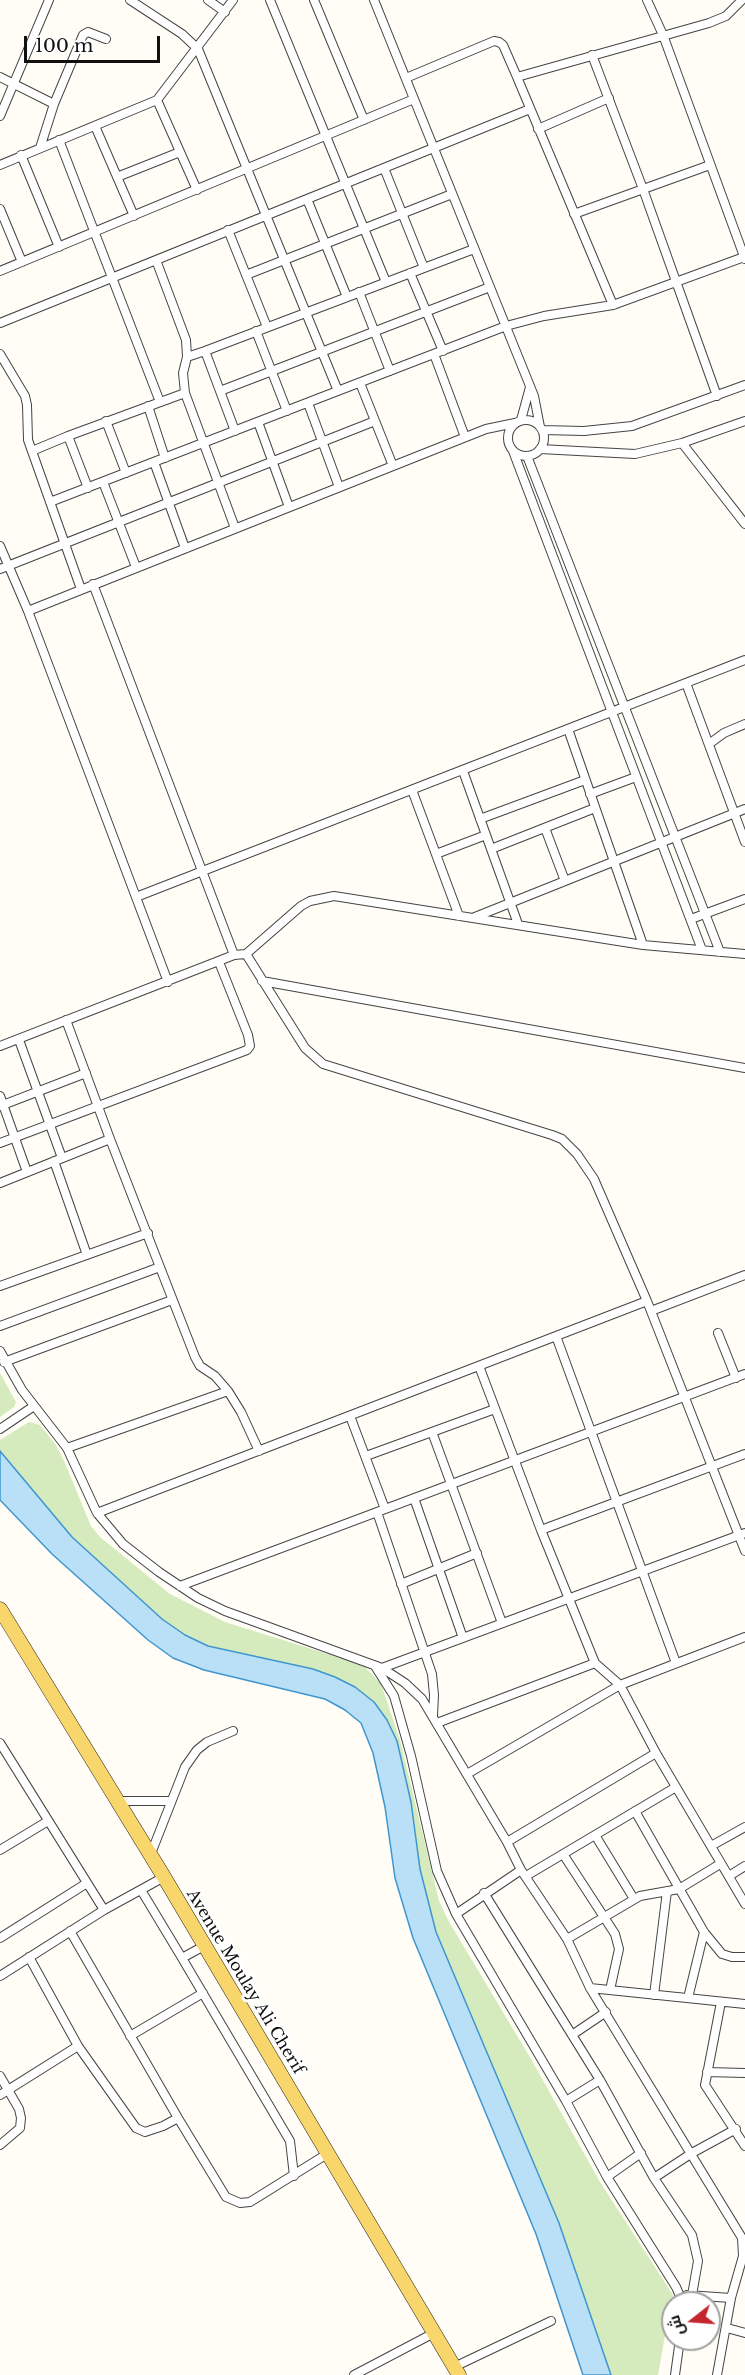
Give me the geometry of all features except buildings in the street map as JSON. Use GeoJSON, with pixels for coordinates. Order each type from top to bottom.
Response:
{"type":"FeatureCollection","features":[{"type":"Feature","properties":{"kind":"main road","name":"Avenue Moulay Ali Cherif"},"geometry":{"type":"LineString","coordinates":[[0,1609],[164,1877],[456,2371]]}},
{"type":"Feature","properties":{"kind":"street"},"geometry":{"type":"LineString","coordinates":[[0,116],[49,0]]}},
{"type":"Feature","properties":{"kind":"street"},"geometry":{"type":"LineString","coordinates":[[130,0],[182,34],[198,49],[338,391]]}},
{"type":"Feature","properties":{"kind":"street"},"geometry":{"type":"LineString","coordinates":[[208,0],[225,12]]}},
{"type":"Feature","properties":{"kind":"street"},"geometry":{"type":"LineString","coordinates":[[0,165],[157,100],[233,0]]}},
{"type":"Feature","properties":{"kind":"street"},"geometry":{"type":"LineString","coordinates":[[270,0],[386,282]]}},
{"type":"Feature","properties":{"kind":"street"},"geometry":{"type":"LineString","coordinates":[[314,0],[364,120]]}},
{"type":"Feature","properties":{"kind":"street"},"geometry":{"type":"LineString","coordinates":[[374,0],[534,396],[544,440],[540,449]]}},
{"type":"Feature","properties":{"kind":"street"},"geometry":{"type":"LineString","coordinates":[[50,502],[506,326],[544,316],[613,305],[745,258],[741,230],[710,165],[663,35],[647,0]]}},
{"type":"Feature","properties":{"kind":"street"},"geometry":{"type":"LineString","coordinates":[[517,77],[717,20],[726,16],[742,0]]}},
{"type":"Feature","properties":{"kind":"street"},"geometry":{"type":"LineString","coordinates":[[40,148],[54,104],[83,35],[88,32],[106,39]]}},
{"type":"Feature","properties":{"kind":"street"},"geometry":{"type":"LineString","coordinates":[[406,78],[494,42],[503,45],[613,305]]}},
{"type":"Feature","properties":{"kind":"street"},"geometry":{"type":"LineString","coordinates":[[592,55],[717,396]]}},
{"type":"Feature","properties":{"kind":"street"},"geometry":{"type":"LineString","coordinates":[[0,77],[54,104]]}},
{"type":"Feature","properties":{"kind":"street"},"geometry":{"type":"LineString","coordinates":[[538,129],[609,98]]}},
{"type":"Feature","properties":{"kind":"street"},"geometry":{"type":"LineString","coordinates":[[0,271],[414,99]]}},
{"type":"Feature","properties":{"kind":"street"},"geometry":{"type":"LineString","coordinates":[[157,100],[197,190]]}},
{"type":"Feature","properties":{"kind":"street"},"geometry":{"type":"LineString","coordinates":[[0,323],[530,109]]}},
{"type":"Feature","properties":{"kind":"street"},"geometry":{"type":"LineString","coordinates":[[95,126],[134,216]]}},
{"type":"Feature","properties":{"kind":"street"},"geometry":{"type":"LineString","coordinates":[[59,140],[160,402]]}},
{"type":"Feature","properties":{"kind":"street"},"geometry":{"type":"LineString","coordinates":[[117,177],[180,152]]}},
{"type":"Feature","properties":{"kind":"street"},"geometry":{"type":"LineString","coordinates":[[21,156],[59,247]]}},
{"type":"Feature","properties":{"kind":"street"},"geometry":{"type":"LineString","coordinates":[[574,214],[710,165]]}},
{"type":"Feature","properties":{"kind":"street"},"geometry":{"type":"LineString","coordinates":[[384,168],[424,268]]}},
{"type":"Feature","properties":{"kind":"street"},"geometry":{"type":"LineString","coordinates":[[246,275],[452,194]]}},
{"type":"Feature","properties":{"kind":"street"},"geometry":{"type":"LineString","coordinates":[[307,199],[347,297]]}},
{"type":"Feature","properties":{"kind":"street"},"geometry":{"type":"LineString","coordinates":[[0,209],[22,262]]}},
{"type":"Feature","properties":{"kind":"street"},"geometry":{"type":"LineString","coordinates":[[228,230],[267,327]]}},
{"type":"Feature","properties":{"kind":"street"},"geometry":{"type":"LineString","coordinates":[[187,357],[474,249]]}},
{"type":"Feature","properties":{"kind":"street"},"geometry":{"type":"LineString","coordinates":[[156,260],[186,340],[187,357],[183,373],[185,393],[235,528]]}},
{"type":"Feature","properties":{"kind":"street"},"geometry":{"type":"LineString","coordinates":[[410,273],[426,312],[465,437]]}},
{"type":"Feature","properties":{"kind":"street"},"geometry":{"type":"LineString","coordinates":[[220,391],[490,287]]}},
{"type":"Feature","properties":{"kind":"street"},"geometry":{"type":"LineString","coordinates":[[359,292],[390,371]]}},
{"type":"Feature","properties":{"kind":"street"},"geometry":{"type":"LineString","coordinates":[[256,332],[287,411]]}},
{"type":"Feature","properties":{"kind":"street"},"geometry":{"type":"LineString","coordinates":[[205,351],[235,431]]}},
{"type":"Feature","properties":{"kind":"street"},"geometry":{"type":"LineString","coordinates":[[0,354],[25,396],[28,414],[27,432],[32,451],[81,589]]}},
{"type":"Feature","properties":{"kind":"street"},"geometry":{"type":"LineString","coordinates":[[360,383],[393,466]]}},
{"type":"Feature","properties":{"kind":"street"},"geometry":{"type":"LineString","coordinates":[[28,611],[486,429],[530,420],[541,428],[584,431],[632,426],[745,385]]}},
{"type":"Feature","properties":{"kind":"street"},"geometry":{"type":"LineString","coordinates":[[508,437],[518,422],[530,387]]}},
{"type":"Feature","properties":{"kind":"street"},"geometry":{"type":"LineString","coordinates":[[32,451],[68,435],[185,393]]}},
{"type":"Feature","properties":{"kind":"street"},"geometry":{"type":"LineString","coordinates":[[308,403],[339,487]]}},
{"type":"Feature","properties":{"kind":"street"},"geometry":{"type":"LineString","coordinates":[[148,406],[165,458]]}},
{"type":"Feature","properties":{"kind":"street"},"geometry":{"type":"LineString","coordinates":[[106,421],[126,473]]}},
{"type":"Feature","properties":{"kind":"street"},"geometry":{"type":"LineString","coordinates":[[4,567],[375,421]]}},
{"type":"Feature","properties":{"kind":"street"},"geometry":{"type":"LineString","coordinates":[[513,451],[527,456],[540,449],[635,454],[682,443],[745,421]]}},
{"type":"Feature","properties":{"kind":"street"},"geometry":{"type":"LineString","coordinates":[[258,422],[289,507]]}},
{"type":"Feature","properties":{"kind":"street"},"geometry":{"type":"LineString","coordinates":[[486,429],[508,437]]}},
{"type":"Feature","properties":{"kind":"street"},"geometry":{"type":"LineString","coordinates":[[68,435],[88,488]]}},
{"type":"Feature","properties":{"kind":"street"},"geometry":{"type":"LineString","coordinates":[[508,437],[702,950]]}},
{"type":"Feature","properties":{"kind":"street"},"geometry":{"type":"LineString","coordinates":[[682,443],[745,524]]}},
{"type":"Feature","properties":{"kind":"street"},"geometry":{"type":"LineString","coordinates":[[527,456],[720,952]]}},
{"type":"Feature","properties":{"kind":"street"},"geometry":{"type":"LineString","coordinates":[[154,462],[185,548]]}},
{"type":"Feature","properties":{"kind":"street"},"geometry":{"type":"LineString","coordinates":[[103,482],[136,567]]}},
{"type":"Feature","properties":{"kind":"street"},"geometry":{"type":"LineString","coordinates":[[0,546],[4,567],[28,611],[168,981]]}},
{"type":"Feature","properties":{"kind":"street"},"geometry":{"type":"LineString","coordinates":[[93,584],[234,956]]}},
{"type":"Feature","properties":{"kind":"street"},"geometry":{"type":"LineString","coordinates":[[136,897],[745,660]]}},
{"type":"Feature","properties":{"kind":"street"},"geometry":{"type":"LineString","coordinates":[[686,683],[745,842]]}},
{"type":"Feature","properties":{"kind":"street"},"geometry":{"type":"LineString","coordinates":[[709,744],[724,733],[745,724]]}},
{"type":"Feature","properties":{"kind":"street"},"geometry":{"type":"LineString","coordinates":[[568,729],[643,945]]}},
{"type":"Feature","properties":{"kind":"street"},"geometry":{"type":"LineString","coordinates":[[463,771],[518,924]]}},
{"type":"Feature","properties":{"kind":"street"},"geometry":{"type":"LineString","coordinates":[[590,794],[636,777]]}},
{"type":"Feature","properties":{"kind":"street"},"geometry":{"type":"LineString","coordinates":[[480,819],[585,780]]}},
{"type":"Feature","properties":{"kind":"street"},"geometry":{"type":"LineString","coordinates":[[412,790],[459,916]]}},
{"type":"Feature","properties":{"kind":"street"},"geometry":{"type":"LineString","coordinates":[[491,849],[595,808]]}},
{"type":"Feature","properties":{"kind":"street"},"geometry":{"type":"LineString","coordinates":[[473,918],[745,809]]}},
{"type":"Feature","properties":{"kind":"street"},"geometry":{"type":"LineString","coordinates":[[545,828],[565,881]]}},
{"type":"Feature","properties":{"kind":"street"},"geometry":{"type":"LineString","coordinates":[[436,854],[486,835]]}},
{"type":"Feature","properties":{"kind":"street"},"geometry":{"type":"LineString","coordinates":[[0,1046],[234,956],[246,954],[301,906],[334,896],[643,945],[745,954]]}},
{"type":"Feature","properties":{"kind":"street"},"geometry":{"type":"LineString","coordinates":[[691,919],[745,899]]}},
{"type":"Feature","properties":{"kind":"street"},"geometry":{"type":"LineString","coordinates":[[246,954],[304,1048],[323,1064],[562,1139],[577,1154],[594,1179],[647,1301],[712,1466],[742,1534],[745,1551]]}},
{"type":"Feature","properties":{"kind":"street"},"geometry":{"type":"LineString","coordinates":[[0,1143],[249,1048],[248,1035],[219,962]]}},
{"type":"Feature","properties":{"kind":"street"},"geometry":{"type":"LineString","coordinates":[[262,981],[745,1068]]}},
{"type":"Feature","properties":{"kind":"street"},"geometry":{"type":"LineString","coordinates":[[66,1020],[197,1362],[215,1376],[228,1391],[241,1412],[259,1451]]}},
{"type":"Feature","properties":{"kind":"street"},"geometry":{"type":"LineString","coordinates":[[19,1040],[50,1125],[58,1160],[87,1255]]}},
{"type":"Feature","properties":{"kind":"street"},"geometry":{"type":"LineString","coordinates":[[27,1172],[1,1102],[38,1092],[86,1073]]}},
{"type":"Feature","properties":{"kind":"street"},"geometry":{"type":"LineString","coordinates":[[0,1182],[110,1139]]}},
{"type":"Feature","properties":{"kind":"street"},"geometry":{"type":"LineString","coordinates":[[0,1286],[148,1233]]}},
{"type":"Feature","properties":{"kind":"street"},"geometry":{"type":"LineString","coordinates":[[0,1326],[160,1267]]}},
{"type":"Feature","properties":{"kind":"street"},"geometry":{"type":"LineString","coordinates":[[651,1311],[745,1276]]}},
{"type":"Feature","properties":{"kind":"street"},"geometry":{"type":"LineString","coordinates":[[4,1362],[172,1300]]}},
{"type":"Feature","properties":{"kind":"street"},"geometry":{"type":"LineString","coordinates":[[97,1513],[647,1301]]}},
{"type":"Feature","properties":{"kind":"street"},"geometry":{"type":"LineString","coordinates":[[180,1586],[741,1376],[718,1333]]}},
{"type":"Feature","properties":{"kind":"street"},"geometry":{"type":"LineString","coordinates":[[556,1336],[676,1663]]}},
{"type":"Feature","properties":{"kind":"street"},"geometry":{"type":"LineString","coordinates":[[0,1351],[4,1362],[34,1406],[67,1448],[97,1513],[123,1544],[180,1586],[225,1611],[378,1667],[422,1699],[524,1873],[567,1939],[590,1988],[743,2237],[744,2256],[731,2298],[717,2375]]}},
{"type":"Feature","properties":{"kind":"street"},"geometry":{"type":"LineString","coordinates":[[479,1366],[541,1530],[595,1663],[620,1685],[656,1754],[745,1904]]}},
{"type":"Feature","properties":{"kind":"street"},"geometry":{"type":"LineString","coordinates":[[67,1448],[228,1391]]}},
{"type":"Feature","properties":{"kind":"street"},"geometry":{"type":"LineString","coordinates":[[0,1429],[34,1406]]}},
{"type":"Feature","properties":{"kind":"street"},"geometry":{"type":"LineString","coordinates":[[366,1456],[495,1409]]}},
{"type":"Feature","properties":{"kind":"street"},"geometry":{"type":"LineString","coordinates":[[350,1416],[366,1456],[401,1584],[432,1674],[435,1719]]}},
{"type":"Feature","properties":{"kind":"street"},"geometry":{"type":"LineString","coordinates":[[432,1432],[502,1623]]}},
{"type":"Feature","properties":{"kind":"street"},"geometry":{"type":"LineString","coordinates":[[541,1530],[745,1454]]}},
{"type":"Feature","properties":{"kind":"street"},"geometry":{"type":"LineString","coordinates":[[414,1498],[463,1638]]}},
{"type":"Feature","properties":{"kind":"street"},"geometry":{"type":"LineString","coordinates":[[378,1667],[425,1652],[742,1534]]}},
{"type":"Feature","properties":{"kind":"street"},"geometry":{"type":"LineString","coordinates":[[401,1584],[477,1553]]}},
{"type":"Feature","properties":{"kind":"street"},"geometry":{"type":"LineString","coordinates":[[467,1774],[620,1685],[745,1637]]}},
{"type":"Feature","properties":{"kind":"street"},"geometry":{"type":"LineString","coordinates":[[435,1719],[595,1663]]}},
{"type":"Feature","properties":{"kind":"street"},"geometry":{"type":"LineString","coordinates":[[378,1667],[394,1696],[411,1756],[437,1871],[456,1914],[676,2291]]}},
{"type":"Feature","properties":{"kind":"street"},"geometry":{"type":"LineString","coordinates":[[150,1856],[185,1767],[197,1750],[207,1742],[233,1731]]}},
{"type":"Feature","properties":{"kind":"street"},"geometry":{"type":"LineString","coordinates":[[2,1749],[104,1910]]}},
{"type":"Feature","properties":{"kind":"street"},"geometry":{"type":"LineString","coordinates":[[507,1842],[656,1754]]}},
{"type":"Feature","properties":{"kind":"street"},"geometry":{"type":"LineString","coordinates":[[456,1914],[484,1893],[563,1854],[676,1787]]}},
{"type":"Feature","properties":{"kind":"street"},"geometry":{"type":"LineString","coordinates":[[118,1801],[170,1801]]}},
{"type":"Feature","properties":{"kind":"street"},"geometry":{"type":"LineString","coordinates":[[635,1811],[704,1932],[722,1954],[745,1957]]}},
{"type":"Feature","properties":{"kind":"street"},"geometry":{"type":"LineString","coordinates":[[0,1850],[48,1821]]}},
{"type":"Feature","properties":{"kind":"street"},"geometry":{"type":"LineString","coordinates":[[711,1846],[745,1827]]}},
{"type":"Feature","properties":{"kind":"street"},"geometry":{"type":"LineString","coordinates":[[595,1835],[634,1899]]}},
{"type":"Feature","properties":{"kind":"street"},"geometry":{"type":"LineString","coordinates":[[563,1854],[603,1917],[612,1927],[619,1949],[610,1990]]}},
{"type":"Feature","properties":{"kind":"street"},"geometry":{"type":"LineString","coordinates":[[567,1939],[634,1899],[653,1892],[679,1889],[720,1864]]}},
{"type":"Feature","properties":{"kind":"street"},"geometry":{"type":"LineString","coordinates":[[729,1876],[745,1866]]}},
{"type":"Feature","properties":{"kind":"street"},"geometry":{"type":"LineString","coordinates":[[0,1976],[104,1910],[164,1877]]}},
{"type":"Feature","properties":{"kind":"street"},"geometry":{"type":"LineString","coordinates":[[0,1938],[87,1883]]}},
{"type":"Feature","properties":{"kind":"street"},"geometry":{"type":"LineString","coordinates":[[141,1890],[290,2142],[294,2176]]}},
{"type":"Feature","properties":{"kind":"street"},"geometry":{"type":"LineString","coordinates":[[654,1995],[667,1891]]}},
{"type":"Feature","properties":{"kind":"street"},"geometry":{"type":"LineString","coordinates":[[484,1893],[600,2080],[654,2178],[692,2235],[698,2261],[693,2291]]}},
{"type":"Feature","properties":{"kind":"street"},"geometry":{"type":"LineString","coordinates":[[70,1931],[226,2197],[240,2203],[250,2202],[327,2154]]}},
{"type":"Feature","properties":{"kind":"street"},"geometry":{"type":"LineString","coordinates":[[688,1998],[704,1932]]}},
{"type":"Feature","properties":{"kind":"street"},"geometry":{"type":"LineString","coordinates":[[182,1958],[204,1946]]}},
{"type":"Feature","properties":{"kind":"street"},"geometry":{"type":"LineString","coordinates":[[29,1957],[78,2046],[136,2128],[144,2132],[164,2126],[178,2118]]}},
{"type":"Feature","properties":{"kind":"street"},"geometry":{"type":"LineString","coordinates":[[590,1988],[745,2004]]}},
{"type":"Feature","properties":{"kind":"street"},"geometry":{"type":"LineString","coordinates":[[130,2036],[203,1993]]}},
{"type":"Feature","properties":{"kind":"street"},"geometry":{"type":"LineString","coordinates":[[721,2002],[704,2078],[705,2089],[736,2129],[745,2146]]}},
{"type":"Feature","properties":{"kind":"street"},"geometry":{"type":"LineString","coordinates":[[572,2035],[606,2012]]}},
{"type":"Feature","properties":{"kind":"street"},"geometry":{"type":"LineString","coordinates":[[0,2095],[78,2046]]}},
{"type":"Feature","properties":{"kind":"street"},"geometry":{"type":"LineString","coordinates":[[707,2072],[745,2073]]}},
{"type":"Feature","properties":{"kind":"street"},"geometry":{"type":"LineString","coordinates":[[0,2076],[19,2109],[21,2118],[20,2128],[0,2145]]}},
{"type":"Feature","properties":{"kind":"street"},"geometry":{"type":"LineString","coordinates":[[566,2101],[600,2080]]}},
{"type":"Feature","properties":{"kind":"street"},"geometry":{"type":"LineString","coordinates":[[654,2178],[692,2153],[736,2129]]}},
{"type":"Feature","properties":{"kind":"street"},"geometry":{"type":"LineString","coordinates":[[608,2177],[641,2153]]}},
{"type":"Feature","properties":{"kind":"street"},"geometry":{"type":"LineString","coordinates":[[721,2297],[731,2298]]}},
{"type":"Feature","properties":{"kind":"street"},"geometry":{"type":"LineString","coordinates":[[456,2371],[551,2321]]}},
{"type":"Feature","properties":{"kind":"street"},"geometry":{"type":"LineString","coordinates":[[727,2328],[745,2333]]}},
{"type":"Feature","properties":{"kind":"street"},"geometry":{"type":"LineString","coordinates":[[354,2375],[434,2333]]}},
{"type":"Feature","properties":{"kind":"street"},"geometry":{"type":"LineString","coordinates":[[675,2375],[678,2351]]}},
{"type":"Feature","properties":{"kind":"green space"},"geometry":{"type":"Polygon","coordinates":[[[0,1373],[16,1402],[14,1407],[0,1417],[0,1373]]]}},
{"type":"Feature","properties":{"kind":"green space"},"geometry":{"type":"Polygon","coordinates":[[[29,1422],[40,1425],[56,1445],[91,1526],[100,1537],[170,1594],[225,1622],[363,1665],[381,1684],[400,1740],[439,1901],[448,1920],[531,2059],[600,2182],[670,2291],[661,2291],[662,2351],[658,2375],[611,2375],[559,2223],[436,1932],[420,1869],[397,1741],[387,1720],[374,1702],[355,1687],[335,1677],[313,1669],[208,1646],[185,1635],[162,1619],[72,1537],[0,1451],[0,1440],[29,1422]]]}},
{"type":"Feature","properties":{"kind":"water"},"geometry":{"type":"Polygon","coordinates":[[[0,1451],[72,1537],[162,1619],[185,1635],[208,1646],[313,1669],[335,1677],[355,1687],[374,1702],[387,1720],[397,1741],[411,1802],[420,1869],[436,1932],[559,2223],[611,2375],[583,2375],[536,2234],[413,1938],[395,1878],[385,1807],[373,1753],[361,1723],[345,1710],[325,1699],[204,1670],[173,1658],[148,1640],[52,1554],[0,1500],[0,1451]]]}}]}
